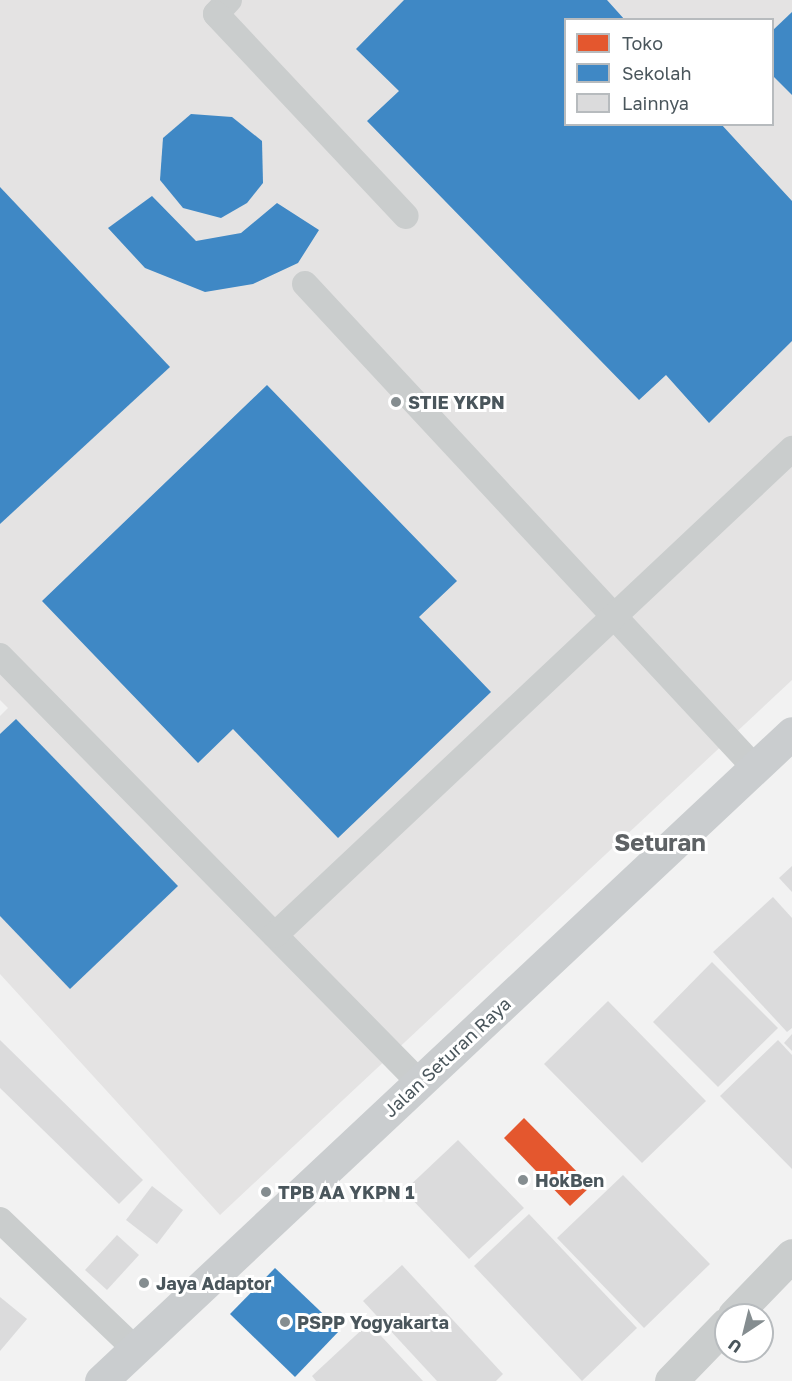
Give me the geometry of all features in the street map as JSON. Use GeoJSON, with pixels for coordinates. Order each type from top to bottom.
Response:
{"type":"FeatureCollection","features":[{"type":"Feature","properties":{"kind":"main road","name":"Jalan Seturan Raya"},"geometry":{"type":"LineString","coordinates":[[101,1381],[792,733]]}},
{"type":"Feature","properties":{"kind":"street"},"geometry":{"type":"LineString","coordinates":[[746,1303],[792,1255]]}},
{"type":"Feature","properties":{"kind":"street"},"geometry":{"type":"LineString","coordinates":[[671,1381],[714,1336]]}},
{"type":"Feature","properties":{"kind":"lane"},"geometry":{"type":"LineString","coordinates":[[229,0],[216,14],[406,216]]}},
{"type":"Feature","properties":{"kind":"lane"},"geometry":{"type":"LineString","coordinates":[[305,284],[755,768]]}},
{"type":"Feature","properties":{"kind":"lane"},"geometry":{"type":"LineString","coordinates":[[275,935],[792,449]]}},
{"type":"Feature","properties":{"kind":"lane"},"geometry":{"type":"LineString","coordinates":[[0,656],[419,1082]]}},
{"type":"Feature","properties":{"kind":"lane"},"geometry":{"type":"LineString","coordinates":[[0,1220],[135,1349]]}},
{"type":"Feature","properties":{"kind":"shaded area","name":"STIE YKPN"},"geometry":{"type":"Polygon","coordinates":[[[0,0],[792,0],[792,680],[220,1215],[0,974],[0,716],[8,708],[0,700],[0,0]]]}},
{"type":"Feature","properties":{"kind":"building: Toko"},"geometry":{"type":"Polygon","coordinates":[[[524,1118],[591,1186],[570,1206],[504,1138],[524,1118]]]}},
{"type":"Feature","properties":{"kind":"building: Sekolah"},"geometry":{"type":"Polygon","coordinates":[[[404,0],[607,0],[623,18],[564,18],[564,126],[723,126],[792,201],[792,341],[709,423],[666,375],[639,400],[367,121],[399,91],[356,49],[404,0]]]}},
{"type":"Feature","properties":{"kind":"building: Sekolah"},"geometry":{"type":"Polygon","coordinates":[[[792,12],[792,95],[774,77],[774,29],[792,12]]]}},
{"type":"Feature","properties":{"kind":"building: Sekolah"},"geometry":{"type":"Polygon","coordinates":[[[191,114],[232,117],[262,141],[263,183],[247,203],[221,218],[183,208],[160,180],[163,138],[191,114]]]}},
{"type":"Feature","properties":{"kind":"building: Sekolah"},"geometry":{"type":"Polygon","coordinates":[[[0,187],[170,367],[0,524],[0,187]]]}},
{"type":"Feature","properties":{"kind":"building: Sekolah"},"geometry":{"type":"Polygon","coordinates":[[[152,196],[196,241],[241,233],[277,203],[319,230],[298,263],[253,284],[205,292],[145,268],[108,228],[152,196]]]}},
{"type":"Feature","properties":{"kind":"building: Sekolah"},"geometry":{"type":"Polygon","coordinates":[[[267,385],[457,581],[419,617],[491,692],[338,838],[233,729],[198,763],[42,601],[267,385]]]}},
{"type":"Feature","properties":{"kind":"building: Sekolah"},"geometry":{"type":"Polygon","coordinates":[[[16,719],[178,886],[70,989],[0,916],[0,734],[16,719]]]}},
{"type":"Feature","properties":{"kind":"building: Sekolah","name":"PSPP Yogyakarta"},"geometry":{"type":"Polygon","coordinates":[[[275,1268],[340,1330],[295,1377],[230,1314],[275,1268]]]}},
{"type":"Feature","properties":{"kind":"building: Lainnya"},"geometry":{"type":"Polygon","coordinates":[[[792,866],[792,892],[779,878],[792,866]]]}},
{"type":"Feature","properties":{"kind":"building: Lainnya"},"geometry":{"type":"Polygon","coordinates":[[[773,897],[792,918],[792,1028],[787,1032],[713,952],[773,897]]]}},
{"type":"Feature","properties":{"kind":"building: Lainnya"},"geometry":{"type":"Polygon","coordinates":[[[712,962],[778,1028],[718,1087],[653,1022],[712,962]]]}},
{"type":"Feature","properties":{"kind":"building: Lainnya"},"geometry":{"type":"Polygon","coordinates":[[[608,1001],[706,1101],[642,1163],[544,1064],[608,1001]]]}},
{"type":"Feature","properties":{"kind":"building: Lainnya"},"geometry":{"type":"Polygon","coordinates":[[[792,1034],[792,1051],[784,1043],[792,1034]]]}},
{"type":"Feature","properties":{"kind":"building: Lainnya"},"geometry":{"type":"Polygon","coordinates":[[[0,1040],[143,1180],[119,1204],[0,1088],[0,1040]]]}},
{"type":"Feature","properties":{"kind":"building: Lainnya"},"geometry":{"type":"Polygon","coordinates":[[[778,1040],[792,1055],[792,1169],[720,1096],[778,1040]]]}},
{"type":"Feature","properties":{"kind":"building: Lainnya"},"geometry":{"type":"Polygon","coordinates":[[[458,1140],[524,1208],[469,1259],[404,1191],[458,1140]]]}},
{"type":"Feature","properties":{"kind":"building: Lainnya"},"geometry":{"type":"Polygon","coordinates":[[[623,1175],[710,1264],[644,1328],[557,1238],[623,1175]]]}},
{"type":"Feature","properties":{"kind":"building: Lainnya"},"geometry":{"type":"Polygon","coordinates":[[[152,1186],[183,1210],[157,1244],[126,1220],[152,1186]]]}},
{"type":"Feature","properties":{"kind":"building: Lainnya"},"geometry":{"type":"Polygon","coordinates":[[[529,1214],[637,1328],[582,1381],[474,1266],[529,1214]]]}},
{"type":"Feature","properties":{"kind":"building: Lainnya"},"geometry":{"type":"Polygon","coordinates":[[[117,1235],[139,1255],[107,1290],[85,1270],[117,1235]]]}},
{"type":"Feature","properties":{"kind":"building: Lainnya"},"geometry":{"type":"Polygon","coordinates":[[[402,1265],[503,1374],[496,1381],[437,1381],[363,1301],[402,1265]]]}},
{"type":"Feature","properties":{"kind":"building: Lainnya"},"geometry":{"type":"Polygon","coordinates":[[[0,1297],[27,1319],[0,1351],[0,1297]]]}},
{"type":"Feature","properties":{"kind":"building: Lainnya"},"geometry":{"type":"Polygon","coordinates":[[[369,1323],[423,1381],[316,1381],[312,1376],[369,1323]]]}},
{"type":"Feature","properties":{"kind":"place","name":"STIE YKPN"},"geometry":{"type":"Point","coordinates":[396,402]}},
{"type":"Feature","properties":{"kind":"place","name":"HokBen"},"geometry":{"type":"Point","coordinates":[523,1180]}},
{"type":"Feature","properties":{"kind":"place","name":"TPB AA YKPN 1"},"geometry":{"type":"Point","coordinates":[266,1192]}},
{"type":"Feature","properties":{"kind":"place","name":"Jaya Adaptor"},"geometry":{"type":"Point","coordinates":[144,1283]}},
{"type":"Feature","properties":{"kind":"place","name":"PSPP Yogyakarta"},"geometry":{"type":"Point","coordinates":[285,1322]}},
{"type":"Feature","properties":{"kind":"district","name":"Seturan"},"geometry":{"type":"Point","coordinates":[660,842]}}]}
